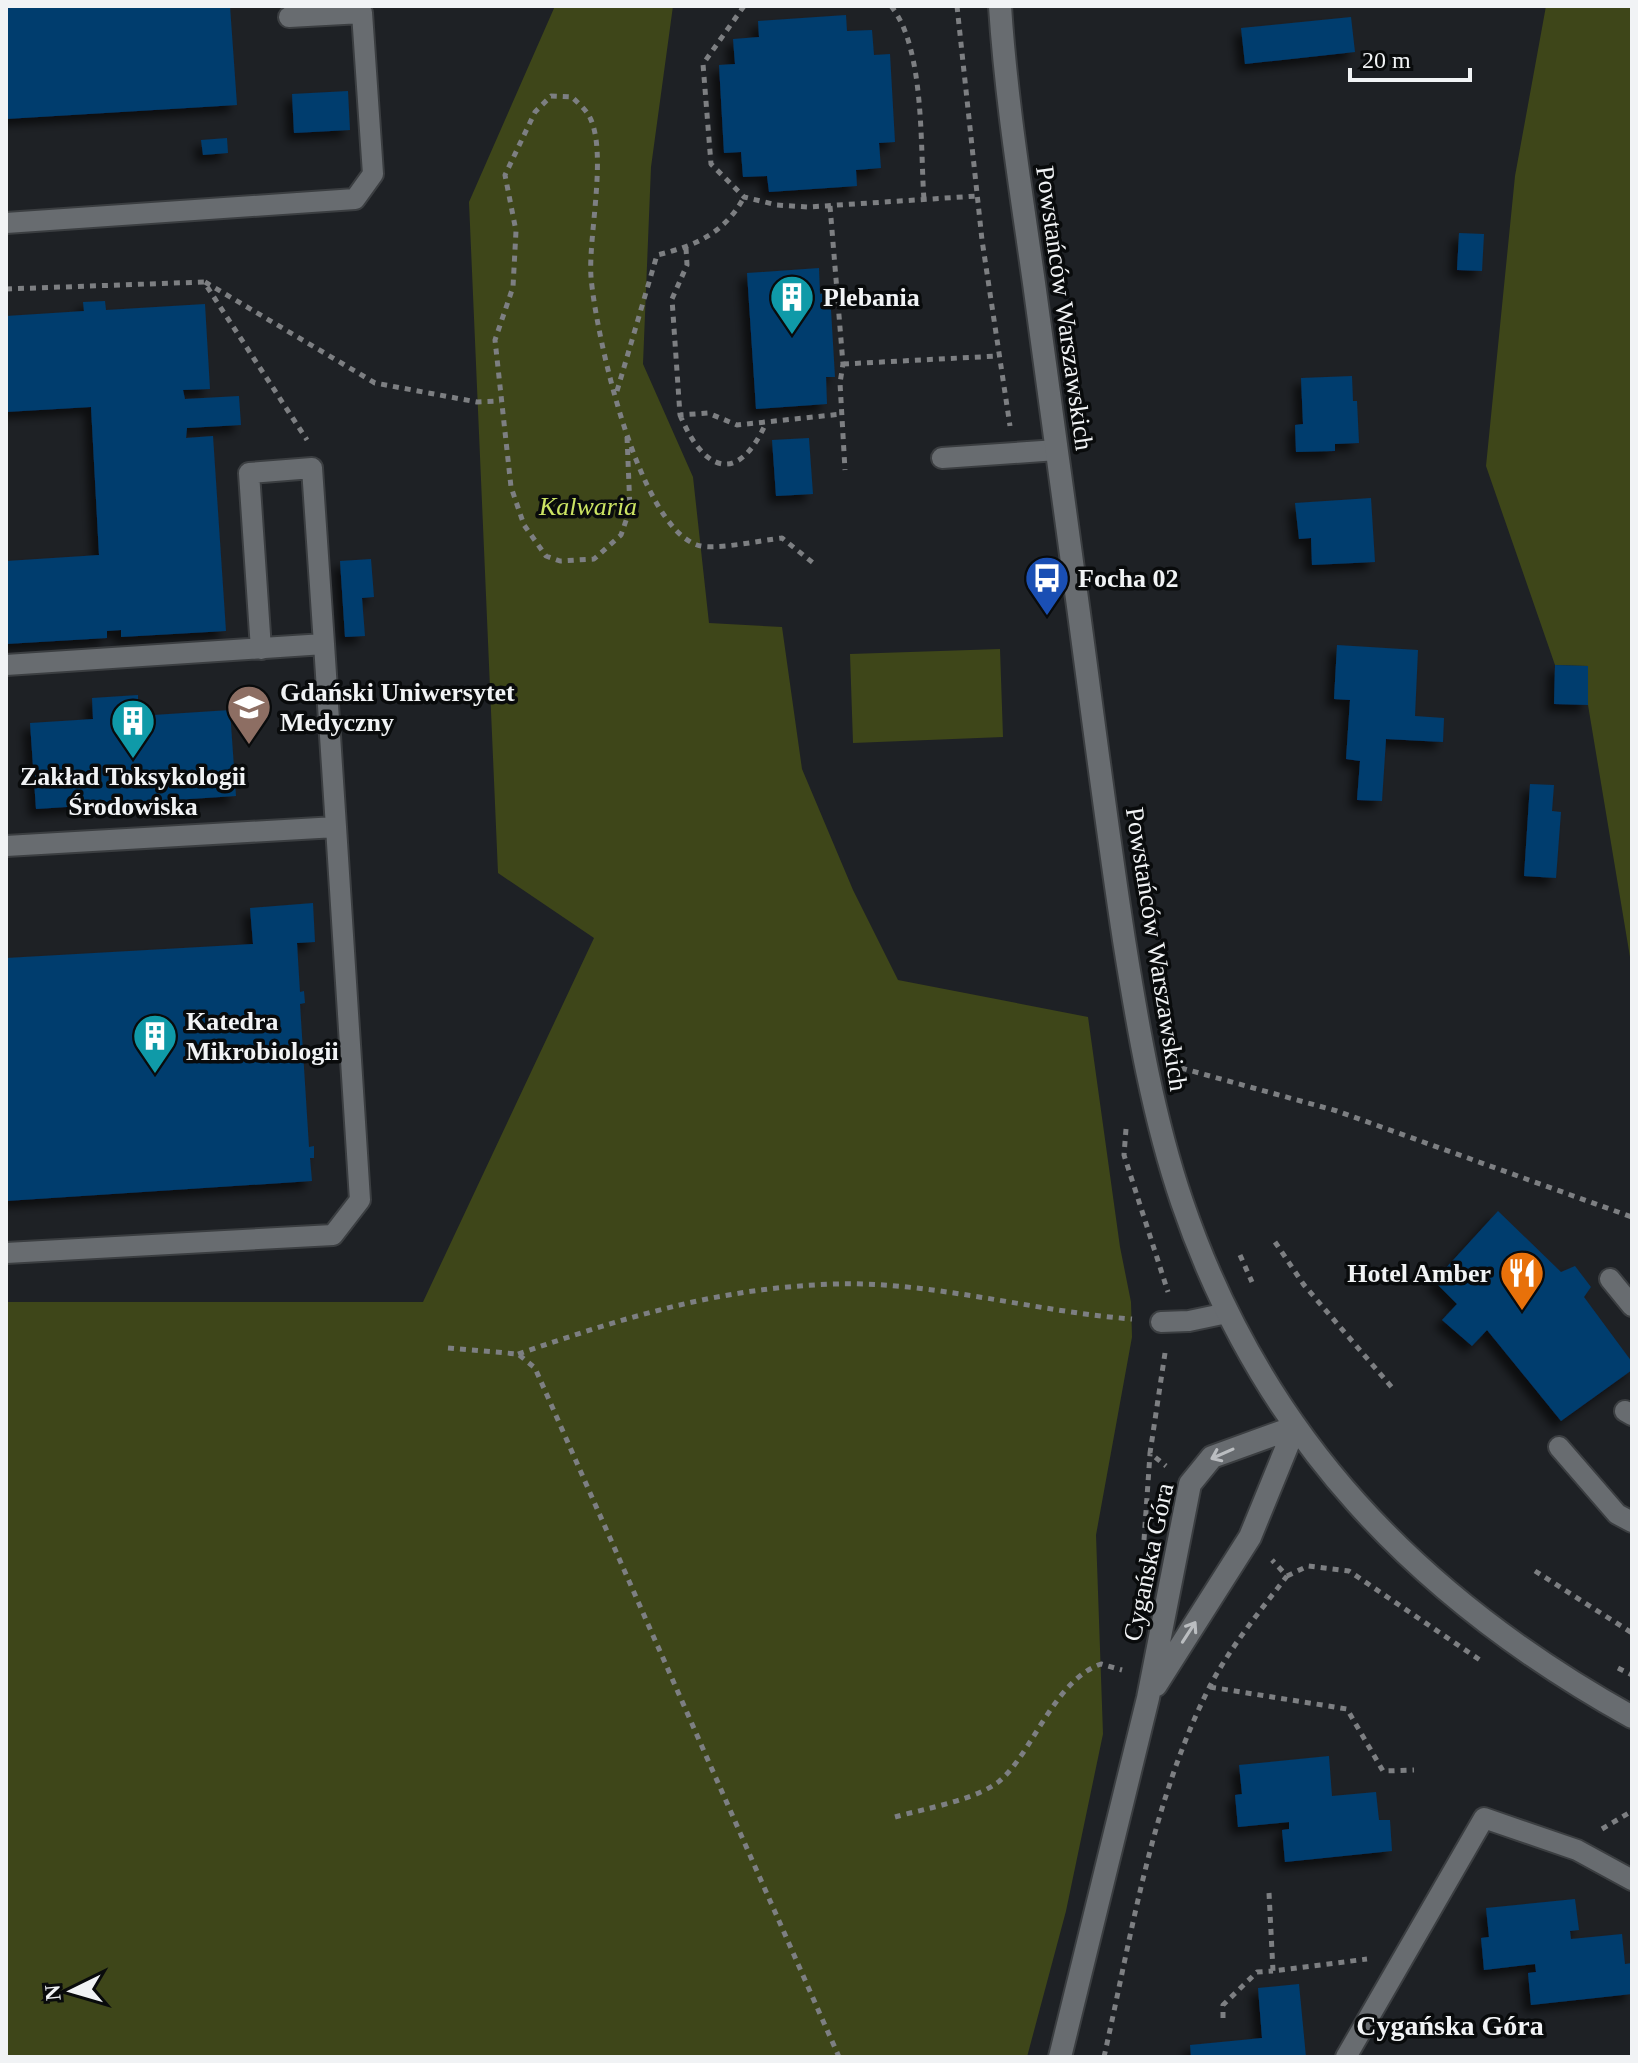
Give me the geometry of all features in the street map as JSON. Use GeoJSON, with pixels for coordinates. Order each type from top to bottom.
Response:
{"type":"FeatureCollection","features":[{"type":"Feature","properties":{"kind":"street","name":"Powstańców Warszawskich"},"geometry":{"type":"LineString","coordinates":[[1000,6],[1119,904],[1143,1053],[1155,1109],[1182,1202],[1227,1313],[1260,1376],[1345,1491],[1403,1555],[1521,1651],[1632,1717]]}},
{"type":"Feature","properties":{"kind":"street","name":"Cygańska Góra"},"geometry":{"type":"LineString","coordinates":[[1148,1698],[1250,1537],[1295,1427]]}},
{"type":"Feature","properties":{"kind":"street","name":"Cygańska Góra"},"geometry":{"type":"LineString","coordinates":[[1060,2057],[1148,1698],[1190,1484],[1212,1457],[1295,1427]]}},
{"type":"Feature","properties":{"kind":"lane"},"geometry":{"type":"LineString","coordinates":[[6,223],[355,199],[373,174],[362,13],[289,17]]}},
{"type":"Feature","properties":{"kind":"lane"},"geometry":{"type":"LineString","coordinates":[[942,458],[1057,450]]}},
{"type":"Feature","properties":{"kind":"lane"},"geometry":{"type":"LineString","coordinates":[[6,1253],[333,1235],[360,1200],[312,468],[249,473],[261,649]]}},
{"type":"Feature","properties":{"kind":"lane"},"geometry":{"type":"LineString","coordinates":[[6,665],[324,644]]}},
{"type":"Feature","properties":{"kind":"lane"},"geometry":{"type":"LineString","coordinates":[[6,846],[336,827]]}},
{"type":"Feature","properties":{"kind":"lane"},"geometry":{"type":"LineString","coordinates":[[1610,1279],[1632,1306]]}},
{"type":"Feature","properties":{"kind":"lane"},"geometry":{"type":"LineString","coordinates":[[1161,1322],[1189,1321],[1227,1313]]}},
{"type":"Feature","properties":{"kind":"lane"},"geometry":{"type":"LineString","coordinates":[[1559,1447],[1617,1514],[1632,1522]]}},
{"type":"Feature","properties":{"kind":"lane"},"geometry":{"type":"LineString","coordinates":[[1346,2057],[1484,1818],[1577,1850],[1632,1880]]}},
{"type":"Feature","properties":{"kind":"path"},"geometry":{"type":"LineString","coordinates":[[744,6],[703,64],[711,164],[744,197],[777,205],[830,206],[977,196]]}},
{"type":"Feature","properties":{"kind":"path"},"geometry":{"type":"LineString","coordinates":[[891,6],[905,23],[917,96],[924,200]]}},
{"type":"Feature","properties":{"kind":"path"},"geometry":{"type":"LineString","coordinates":[[627,437],[630,509],[621,535],[594,559],[560,561],[546,556],[524,525],[511,487],[495,340],[513,287],[516,231],[505,175],[535,112],[551,96],[572,97],[589,115],[597,143],[591,274],[596,319],[627,437],[656,504],[671,527],[701,547],[782,538],[817,566]]}},
{"type":"Feature","properties":{"kind":"path"},"geometry":{"type":"LineString","coordinates":[[616,393],[657,255],[686,248],[720,230],[744,197]]}},
{"type":"Feature","properties":{"kind":"path"},"geometry":{"type":"LineString","coordinates":[[830,206],[843,364],[845,470]]}},
{"type":"Feature","properties":{"kind":"path"},"geometry":{"type":"LineString","coordinates":[[686,248],[687,265],[672,299],[680,415],[692,444],[703,456],[722,463],[739,459],[754,448],[766,422]]}},
{"type":"Feature","properties":{"kind":"path"},"geometry":{"type":"LineString","coordinates":[[6,289],[204,282],[375,383],[477,402],[500,401]]}},
{"type":"Feature","properties":{"kind":"path"},"geometry":{"type":"LineString","coordinates":[[204,282],[310,445],[312,468]]}},
{"type":"Feature","properties":{"kind":"path"},"geometry":{"type":"LineString","coordinates":[[843,364],[998,356]]}},
{"type":"Feature","properties":{"kind":"path"},"geometry":{"type":"LineString","coordinates":[[680,415],[708,413],[737,425],[842,414]]}},
{"type":"Feature","properties":{"kind":"path"},"geometry":{"type":"LineString","coordinates":[[1184,1082],[1181,1068],[1337,1111],[1632,1217]]}},
{"type":"Feature","properties":{"kind":"path"},"geometry":{"type":"LineString","coordinates":[[1275,1242],[1304,1285],[1395,1391]]}},
{"type":"Feature","properties":{"kind":"path"},"geometry":{"type":"LineString","coordinates":[[1237,1247],[1258,1296]]}},
{"type":"Feature","properties":{"kind":"path"},"geometry":{"type":"LineString","coordinates":[[448,1348],[518,1354],[631,1316],[717,1295],[838,1284],[900,1287],[1069,1315],[1132,1319]]}},
{"type":"Feature","properties":{"kind":"path"},"geometry":{"type":"LineString","coordinates":[[518,1354],[535,1368],[557,1415],[839,2057]]}},
{"type":"Feature","properties":{"kind":"path"},"geometry":{"type":"LineString","coordinates":[[1250,1537],[1287,1576]]}},
{"type":"Feature","properties":{"kind":"path"},"geometry":{"type":"LineString","coordinates":[[1104,2057],[1171,1780],[1210,1687],[1239,1638],[1287,1576],[1308,1566],[1349,1571],[1491,1668]]}},
{"type":"Feature","properties":{"kind":"path"},"geometry":{"type":"LineString","coordinates":[[1535,1571],[1632,1633]]}},
{"type":"Feature","properties":{"kind":"path"},"geometry":{"type":"LineString","coordinates":[[1609,1663],[1632,1675]]}},
{"type":"Feature","properties":{"kind":"path"},"geometry":{"type":"LineString","coordinates":[[895,1817],[990,1789],[1006,1776],[1047,1715],[1083,1672],[1101,1664]]}},
{"type":"Feature","properties":{"kind":"path"},"geometry":{"type":"LineString","coordinates":[[1210,1687],[1347,1709],[1383,1771],[1414,1770]]}},
{"type":"Feature","properties":{"kind":"path"},"geometry":{"type":"LineString","coordinates":[[1269,1893],[1273,1971]]}},
{"type":"Feature","properties":{"kind":"path"},"geometry":{"type":"LineString","coordinates":[[1223,2018],[1223,2005],[1257,1972],[1404,1956]]}},
{"type":"Feature","properties":{"kind":"green space","name":"Kalwaria"},"geometry":{"type":"Polygon","coordinates":[[[555,6],[673,6],[651,167],[643,364],[693,477],[709,623],[782,627],[802,769],[853,890],[898,980],[1088,1017],[1120,1247],[1131,1302],[1132,1337],[1096,1535],[1103,1734],[1066,1911],[1027,2057],[6,2057],[6,1302],[423,1302],[594,938],[498,873],[469,202],[555,6]]]}},
{"type":"Feature","properties":{"kind":"green space"},"geometry":{"type":"Polygon","coordinates":[[[1546,6],[1632,6],[1632,969],[1588,705],[1588,666],[1555,665],[1486,466],[1515,176],[1546,6]]]}},
{"type":"Feature","properties":{"kind":"green space"},"geometry":{"type":"Polygon","coordinates":[[[1000,649],[1003,737],[853,743],[850,654],[1000,649]]]}},
{"type":"Feature","properties":{"kind":"building"},"geometry":{"type":"Polygon","coordinates":[[[6,6],[230,6],[237,105],[6,119],[6,6]]]}},
{"type":"Feature","properties":{"kind":"building"},"geometry":{"type":"Polygon","coordinates":[[[846,15],[847,31],[872,30],[874,55],[890,54],[895,142],[879,143],[881,168],[856,170],[857,186],[769,192],[767,176],[743,177],[741,152],[724,153],[719,65],[735,64],[733,39],[759,37],[758,21],[846,15]]]}},
{"type":"Feature","properties":{"kind":"building"},"geometry":{"type":"Polygon","coordinates":[[[1351,17],[1355,52],[1245,64],[1241,28],[1351,17]]]}},
{"type":"Feature","properties":{"kind":"building"},"geometry":{"type":"Polygon","coordinates":[[[348,91],[350,130],[294,133],[292,94],[348,91]]]}},
{"type":"Feature","properties":{"kind":"building"},"geometry":{"type":"Polygon","coordinates":[[[227,138],[228,153],[203,155],[201,140],[227,138]]]}},
{"type":"Feature","properties":{"kind":"building"},"geometry":{"type":"Polygon","coordinates":[[[1459,233],[1484,234],[1482,271],[1457,270],[1459,233]]]}},
{"type":"Feature","properties":{"kind":"building","name":"Plebania"},"geometry":{"type":"Polygon","coordinates":[[[819,268],[820,294],[830,293],[835,377],[826,377],[827,404],[756,409],[747,273],[819,268]]]}},
{"type":"Feature","properties":{"kind":"building"},"geometry":{"type":"Polygon","coordinates":[[[105,301],[106,310],[205,304],[210,389],[183,390],[185,399],[239,396],[241,425],[187,428],[186,438],[213,436],[226,631],[121,637],[121,630],[107,631],[107,638],[6,644],[6,561],[99,555],[91,407],[6,412],[6,316],[84,311],[83,302],[105,301]]]}},
{"type":"Feature","properties":{"kind":"building"},"geometry":{"type":"Polygon","coordinates":[[[1352,376],[1359,443],[1335,444],[1335,451],[1296,452],[1295,425],[1303,424],[1301,378],[1352,376]]]}},
{"type":"Feature","properties":{"kind":"building"},"geometry":{"type":"Polygon","coordinates":[[[809,438],[813,494],[776,496],[772,440],[809,438]]]}},
{"type":"Feature","properties":{"kind":"building"},"geometry":{"type":"Polygon","coordinates":[[[1371,498],[1375,562],[1312,565],[1311,538],[1299,539],[1295,503],[1371,498]]]}},
{"type":"Feature","properties":{"kind":"building"},"geometry":{"type":"Polygon","coordinates":[[[371,559],[374,597],[362,598],[365,636],[345,637],[340,561],[371,559]]]}},
{"type":"Feature","properties":{"kind":"building"},"geometry":{"type":"Polygon","coordinates":[[[1337,645],[1418,650],[1415,716],[1444,718],[1443,742],[1386,739],[1382,801],[1357,800],[1360,761],[1346,759],[1350,700],[1334,699],[1337,645]]]}},
{"type":"Feature","properties":{"kind":"building"},"geometry":{"type":"Polygon","coordinates":[[[1555,665],[1588,666],[1588,705],[1554,704],[1555,665]]]}},
{"type":"Feature","properties":{"kind":"building","name":"Zakład Toksykologii Środowiska"},"geometry":{"type":"Polygon","coordinates":[[[138,695],[138,716],[230,710],[236,796],[36,809],[30,723],[93,719],[92,698],[138,695]]]}},
{"type":"Feature","properties":{"kind":"building"},"geometry":{"type":"Polygon","coordinates":[[[1530,784],[1554,785],[1552,811],[1561,812],[1556,878],[1524,876],[1530,784]]]}},
{"type":"Feature","properties":{"kind":"building","name":"Katedra Mikrobiologii"},"geometry":{"type":"Polygon","coordinates":[[[313,903],[315,942],[297,943],[300,992],[304,991],[305,1003],[300,1004],[309,1147],[314,1146],[314,1158],[310,1158],[312,1181],[6,1201],[6,958],[253,944],[250,908],[313,903]]]}},
{"type":"Feature","properties":{"kind":"building","name":"Hotel Amber"},"geometry":{"type":"Polygon","coordinates":[[[1498,1211],[1561,1272],[1575,1266],[1591,1287],[1584,1297],[1632,1362],[1632,1370],[1561,1421],[1487,1330],[1472,1346],[1442,1320],[1457,1304],[1434,1281],[1498,1211]]]}},
{"type":"Feature","properties":{"kind":"building"},"geometry":{"type":"Polygon","coordinates":[[[1329,1756],[1332,1796],[1376,1792],[1379,1820],[1390,1820],[1392,1851],[1285,1862],[1282,1830],[1289,1829],[1289,1822],[1238,1827],[1235,1795],[1242,1794],[1239,1765],[1329,1756]]]}},
{"type":"Feature","properties":{"kind":"building"},"geometry":{"type":"Polygon","coordinates":[[[1575,1899],[1579,1930],[1570,1931],[1571,1939],[1622,1934],[1625,1964],[1632,1963],[1632,1994],[1531,2005],[1528,1973],[1536,1972],[1535,1964],[1484,1970],[1481,1938],[1489,1937],[1486,1908],[1575,1899]]]}},
{"type":"Feature","properties":{"kind":"building"},"geometry":{"type":"Polygon","coordinates":[[[1299,1984],[1306,2057],[1191,2057],[1190,2045],[1262,2038],[1258,1988],[1299,1984]]]}},
{"type":"Feature","properties":{"kind":"place","name":"Plebania"},"geometry":{"type":"Point","coordinates":[792,336]}},
{"type":"Feature","properties":{"kind":"place","name":"Focha 02"},"geometry":{"type":"Point","coordinates":[1047,617]}},
{"type":"Feature","properties":{"kind":"place","name":"Gdański Uniwersytet Medyczny"},"geometry":{"type":"Point","coordinates":[249,746]}},
{"type":"Feature","properties":{"kind":"place","name":"Zakład Toksykologii Środowiska"},"geometry":{"type":"Point","coordinates":[133,760]}},
{"type":"Feature","properties":{"kind":"place","name":"Katedra Mikrobiologii"},"geometry":{"type":"Point","coordinates":[155,1075]}},
{"type":"Feature","properties":{"kind":"place","name":"Hotel Amber"},"geometry":{"type":"Point","coordinates":[1522,1312]}},
{"type":"Feature","properties":{"kind":"district","name":"Cygańska Góra"},"geometry":{"type":"Point","coordinates":[1450,2025]}}]}
